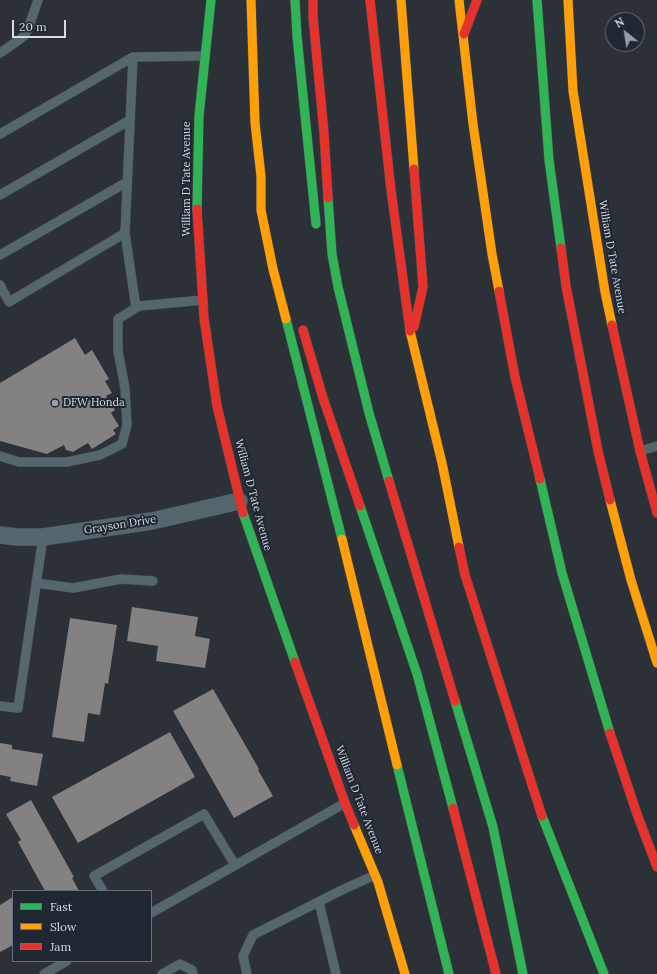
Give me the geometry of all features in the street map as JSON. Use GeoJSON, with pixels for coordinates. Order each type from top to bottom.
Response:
{"type":"FeatureCollection","features":[{"type":"Feature","properties":{"kind":"main road","name":"William D Tate Avenue"},"geometry":{"type":"LineString","coordinates":[[211,0],[199,116],[197,209],[204,318],[217,406],[239,501],[253,544],[345,803],[375,875],[405,974]]}},
{"type":"Feature","properties":{"kind":"main road"},"geometry":{"type":"LineString","coordinates":[[251,0],[255,123],[261,176],[261,210],[273,270],[338,524],[449,974]]}},
{"type":"Feature","properties":{"kind":"main road"},"geometry":{"type":"LineString","coordinates":[[295,0],[296,36],[316,222],[332,254]]}},
{"type":"Feature","properties":{"kind":"main road"},"geometry":{"type":"LineString","coordinates":[[313,0],[313,17],[324,133],[332,254],[338,288],[369,413],[493,827],[523,974]]}},
{"type":"Feature","properties":{"kind":"main road"},"geometry":{"type":"LineString","coordinates":[[370,0],[391,190],[411,340],[442,463],[465,575],[537,805],[604,974]]}},
{"type":"Feature","properties":{"kind":"main road"},"geometry":{"type":"LineString","coordinates":[[401,0],[423,287],[411,340]]}},
{"type":"Feature","properties":{"kind":"main road"},"geometry":{"type":"LineString","coordinates":[[459,0],[462,39],[492,254],[518,392],[562,573],[599,698],[637,814],[657,867]]}},
{"type":"Feature","properties":{"kind":"main road"},"geometry":{"type":"LineString","coordinates":[[462,39],[477,0]]}},
{"type":"Feature","properties":{"kind":"main road"},"geometry":{"type":"LineString","coordinates":[[537,0],[548,160],[566,286],[598,451],[614,519],[657,663]]}},
{"type":"Feature","properties":{"kind":"main road","name":"William D Tate Avenue"},"geometry":{"type":"LineString","coordinates":[[568,0],[573,91],[602,277],[640,450],[657,513]]}},
{"type":"Feature","properties":{"kind":"main road"},"geometry":{"type":"LineString","coordinates":[[261,176],[271,205]]}},
{"type":"Feature","properties":{"kind":"main road"},"geometry":{"type":"LineString","coordinates":[[301,324],[323,398],[416,674],[458,826],[496,974]]}},
{"type":"Feature","properties":{"kind":"street","name":"Grayson Drive"},"geometry":{"type":"LineString","coordinates":[[0,535],[17,537],[43,537],[152,521],[239,501]]}},
{"type":"Feature","properties":{"kind":"lane"},"geometry":{"type":"LineString","coordinates":[[0,53],[23,37],[28,29],[38,0]]}},
{"type":"Feature","properties":{"kind":"lane"},"geometry":{"type":"LineString","coordinates":[[0,134],[133,57],[205,56]]}},
{"type":"Feature","properties":{"kind":"lane"},"geometry":{"type":"LineString","coordinates":[[133,57],[125,233],[136,308]]}},
{"type":"Feature","properties":{"kind":"lane"},"geometry":{"type":"LineString","coordinates":[[0,195],[130,120]]}},
{"type":"Feature","properties":{"kind":"lane"},"geometry":{"type":"LineString","coordinates":[[0,255],[127,182]]}},
{"type":"Feature","properties":{"kind":"lane"},"geometry":{"type":"LineString","coordinates":[[0,285],[9,302],[125,233]]}},
{"type":"Feature","properties":{"kind":"lane"},"geometry":{"type":"LineString","coordinates":[[0,456],[19,462],[67,462],[100,455],[122,444],[127,425],[125,388],[118,351],[118,319],[139,306],[203,300]]}},
{"type":"Feature","properties":{"kind":"lane"},"geometry":{"type":"LineString","coordinates":[[640,450],[657,446]]}},
{"type":"Feature","properties":{"kind":"lane"},"geometry":{"type":"LineString","coordinates":[[0,706],[18,708],[43,537]]}},
{"type":"Feature","properties":{"kind":"lane"},"geometry":{"type":"LineString","coordinates":[[36,583],[74,588],[121,579],[153,581]]}},
{"type":"Feature","properties":{"kind":"lane"},"geometry":{"type":"LineString","coordinates":[[152,912],[345,803]]}},
{"type":"Feature","properties":{"kind":"lane"},"geometry":{"type":"LineString","coordinates":[[102,890],[94,876],[204,814],[235,865]]}},
{"type":"Feature","properties":{"kind":"lane"},"geometry":{"type":"LineString","coordinates":[[247,974],[243,956],[253,935],[375,875]]}},
{"type":"Feature","properties":{"kind":"lane"},"geometry":{"type":"LineString","coordinates":[[319,902],[336,974]]}},
{"type":"Feature","properties":{"kind":"lane"},"geometry":{"type":"LineString","coordinates":[[44,974],[65,962]]}},
{"type":"Feature","properties":{"kind":"lane"},"geometry":{"type":"LineString","coordinates":[[162,974],[180,964],[192,970],[192,974]]}},
{"type":"Feature","properties":{"kind":"building","name":"DFW Honda"},"geometry":{"type":"Polygon","coordinates":[[[75,338],[85,355],[92,350],[109,379],[105,381],[112,393],[106,396],[115,410],[111,413],[119,426],[113,430],[116,434],[92,449],[88,443],[73,452],[66,450],[64,445],[47,454],[0,441],[0,383],[75,338]]]}},
{"type":"Feature","properties":{"kind":"building"},"geometry":{"type":"Polygon","coordinates":[[[132,607],[198,617],[195,636],[210,639],[205,668],[156,661],[158,646],[127,641],[132,607]]]}},
{"type":"Feature","properties":{"kind":"building"},"geometry":{"type":"Polygon","coordinates":[[[70,618],[117,625],[108,684],[105,683],[100,715],[88,713],[84,742],[52,737],[70,618]]]}},
{"type":"Feature","properties":{"kind":"building"},"geometry":{"type":"Polygon","coordinates":[[[213,689],[273,796],[234,818],[173,711],[213,689]]]}},
{"type":"Feature","properties":{"kind":"building"},"geometry":{"type":"Polygon","coordinates":[[[170,732],[195,777],[78,843],[52,797],[170,732]]]}},
{"type":"Feature","properties":{"kind":"building"},"geometry":{"type":"Polygon","coordinates":[[[0,743],[12,745],[12,749],[43,754],[37,786],[10,781],[11,777],[0,775],[0,743]]]}},
{"type":"Feature","properties":{"kind":"building"},"geometry":{"type":"Polygon","coordinates":[[[31,800],[74,877],[72,878],[78,890],[44,890],[18,842],[21,840],[6,814],[31,800]]]}},
{"type":"Feature","properties":{"kind":"building"},"geometry":{"type":"Polygon","coordinates":[[[12,898],[12,946],[0,952],[0,905],[12,898]]]}},
{"type":"Feature","properties":{"kind":"traffic: fast"},"geometry":{"type":"LineString","coordinates":[[197,209],[199,116],[211,0]]}},
{"type":"Feature","properties":{"kind":"traffic: fast"},"geometry":{"type":"LineString","coordinates":[[295,0],[297,36],[316,224]]}},
{"type":"Feature","properties":{"kind":"traffic: fast"},"geometry":{"type":"LineString","coordinates":[[537,0],[549,160],[561,248]]}},
{"type":"Feature","properties":{"kind":"traffic: fast"},"geometry":{"type":"LineString","coordinates":[[328,198],[332,254],[338,287],[369,413],[389,481]]}},
{"type":"Feature","properties":{"kind":"traffic: fast"},"geometry":{"type":"LineString","coordinates":[[286,319],[342,539]]}},
{"type":"Feature","properties":{"kind":"traffic: fast"},"geometry":{"type":"LineString","coordinates":[[540,479],[562,573],[610,733]]}},
{"type":"Feature","properties":{"kind":"traffic: fast"},"geometry":{"type":"LineString","coordinates":[[360,506],[417,674],[453,808]]}},
{"type":"Feature","properties":{"kind":"traffic: fast"},"geometry":{"type":"LineString","coordinates":[[243,513],[295,662]]}},
{"type":"Feature","properties":{"kind":"traffic: fast"},"geometry":{"type":"LineString","coordinates":[[455,701],[493,827],[523,974]]}},
{"type":"Feature","properties":{"kind":"traffic: fast"},"geometry":{"type":"LineString","coordinates":[[397,765],[449,974]]}},
{"type":"Feature","properties":{"kind":"traffic: fast"},"geometry":{"type":"LineString","coordinates":[[542,816],[604,974]]}},
{"type":"Feature","properties":{"kind":"traffic: slow"},"geometry":{"type":"LineString","coordinates":[[251,0],[255,123],[261,176],[261,210],[273,269],[286,319]]}},
{"type":"Feature","properties":{"kind":"traffic: slow"},"geometry":{"type":"LineString","coordinates":[[401,0],[414,169]]}},
{"type":"Feature","properties":{"kind":"traffic: slow"},"geometry":{"type":"LineString","coordinates":[[459,0],[473,124],[492,254],[499,291]]}},
{"type":"Feature","properties":{"kind":"traffic: slow"},"geometry":{"type":"LineString","coordinates":[[568,0],[573,91],[605,292],[612,325]]}},
{"type":"Feature","properties":{"kind":"traffic: slow"},"geometry":{"type":"LineString","coordinates":[[410,331],[442,463],[459,547]]}},
{"type":"Feature","properties":{"kind":"traffic: slow"},"geometry":{"type":"LineString","coordinates":[[610,500],[631,580],[657,663]]}},
{"type":"Feature","properties":{"kind":"traffic: slow"},"geometry":{"type":"LineString","coordinates":[[342,539],[397,765]]}},
{"type":"Feature","properties":{"kind":"traffic: slow"},"geometry":{"type":"LineString","coordinates":[[354,825],[378,882],[405,974]]}},
{"type":"Feature","properties":{"kind":"traffic: jam"},"geometry":{"type":"LineString","coordinates":[[313,0],[313,17],[324,133],[328,198]]}},
{"type":"Feature","properties":{"kind":"traffic: jam"},"geometry":{"type":"LineString","coordinates":[[370,0],[391,190],[410,331]]}},
{"type":"Feature","properties":{"kind":"traffic: jam"},"geometry":{"type":"LineString","coordinates":[[464,34],[477,0]]}},
{"type":"Feature","properties":{"kind":"traffic: jam"},"geometry":{"type":"LineString","coordinates":[[414,169],[423,287],[414,327]]}},
{"type":"Feature","properties":{"kind":"traffic: jam"},"geometry":{"type":"LineString","coordinates":[[197,209],[204,318],[217,406],[243,513]]}},
{"type":"Feature","properties":{"kind":"traffic: jam"},"geometry":{"type":"LineString","coordinates":[[561,248],[566,286],[598,451],[610,500]]}},
{"type":"Feature","properties":{"kind":"traffic: jam"},"geometry":{"type":"LineString","coordinates":[[499,291],[515,377],[540,479]]}},
{"type":"Feature","properties":{"kind":"traffic: jam"},"geometry":{"type":"LineString","coordinates":[[612,325],[640,451],[657,513]]}},
{"type":"Feature","properties":{"kind":"traffic: jam"},"geometry":{"type":"LineString","coordinates":[[303,330],[323,398],[360,506]]}},
{"type":"Feature","properties":{"kind":"traffic: jam"},"geometry":{"type":"LineString","coordinates":[[389,481],[455,701]]}},
{"type":"Feature","properties":{"kind":"traffic: jam"},"geometry":{"type":"LineString","coordinates":[[459,547],[465,575],[542,816]]}},
{"type":"Feature","properties":{"kind":"traffic: jam"},"geometry":{"type":"LineString","coordinates":[[295,662],[354,825]]}},
{"type":"Feature","properties":{"kind":"traffic: jam"},"geometry":{"type":"LineString","coordinates":[[610,733],[637,814],[657,867]]}},
{"type":"Feature","properties":{"kind":"traffic: jam"},"geometry":{"type":"LineString","coordinates":[[453,808],[496,974]]}},
{"type":"Feature","properties":{"kind":"place","name":"DFW Honda"},"geometry":{"type":"Point","coordinates":[55,403]}}]}
